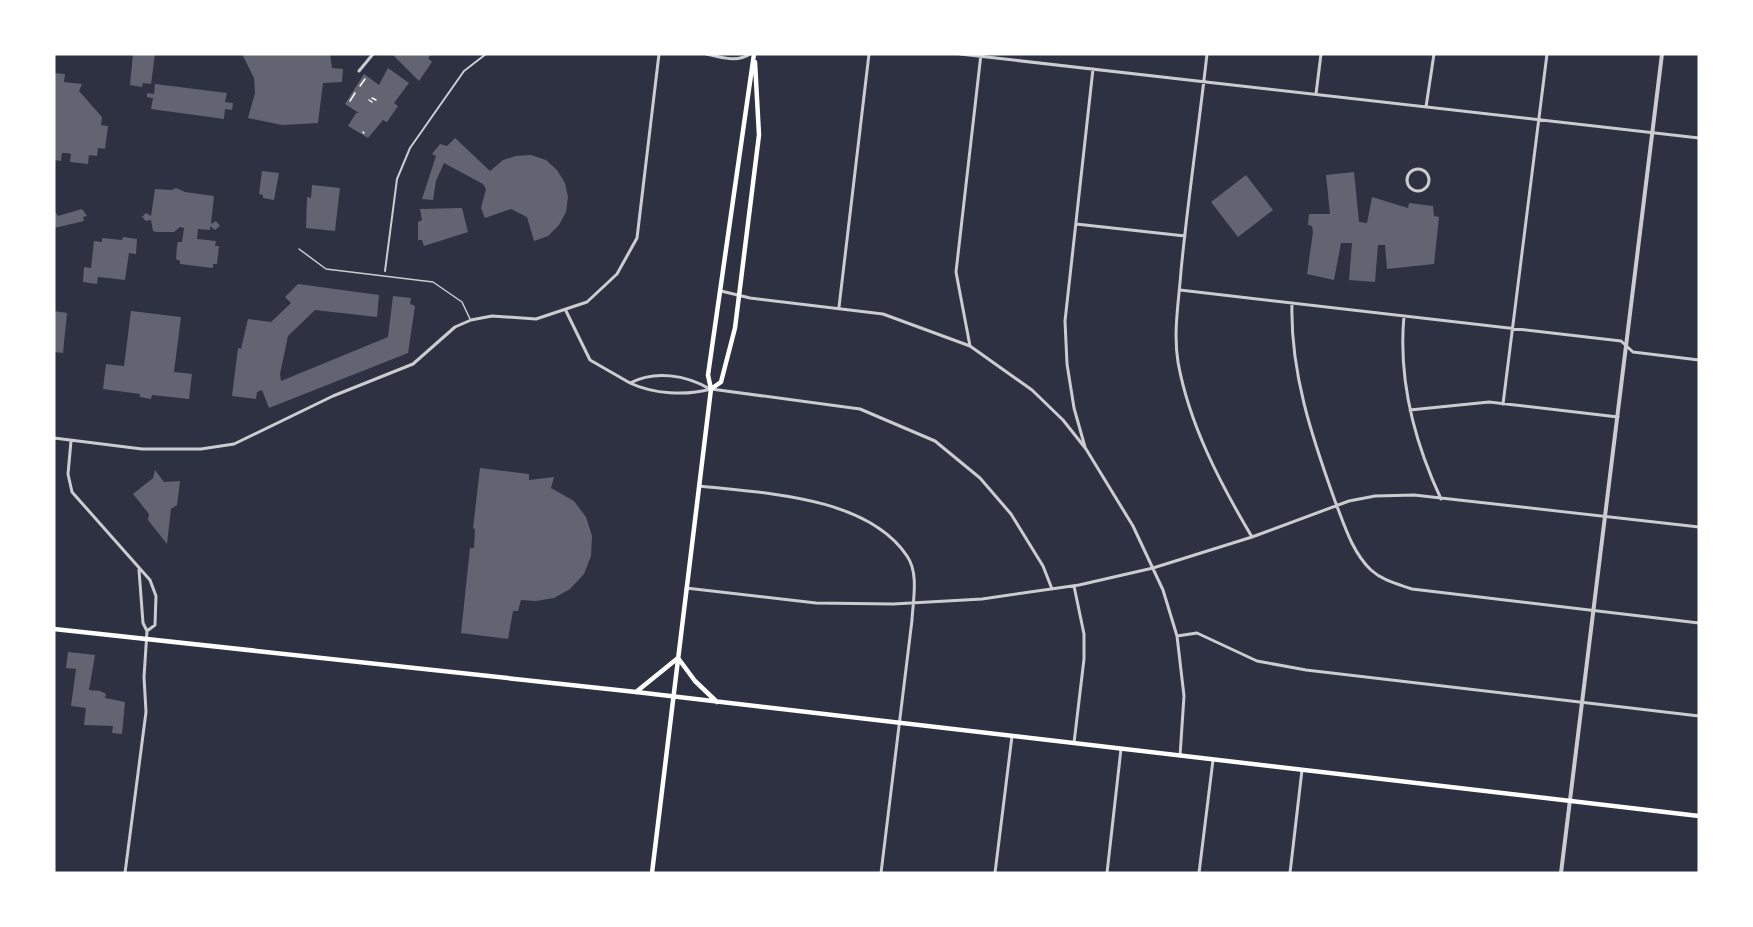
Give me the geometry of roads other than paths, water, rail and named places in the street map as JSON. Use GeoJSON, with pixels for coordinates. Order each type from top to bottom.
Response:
{"type":"FeatureCollection","features":[{"type":"Feature","properties":{"kind":"main road"},"geometry":{"type":"LineString","coordinates":[[652,873],[711,389],[708,375],[753,54]]}},
{"type":"Feature","properties":{"kind":"main road"},"geometry":{"type":"LineString","coordinates":[[711,389],[721,382],[735,328],[759,135],[753,54]]}},
{"type":"Feature","properties":{"kind":"main road"},"geometry":{"type":"LineString","coordinates":[[54,629],[636,692],[1699,816]]}},
{"type":"Feature","properties":{"kind":"main road"},"geometry":{"type":"LineString","coordinates":[[636,692],[664,672],[678,658]]}},
{"type":"Feature","properties":{"kind":"main road"},"geometry":{"type":"LineString","coordinates":[[678,658],[695,681],[718,703]]}},
{"type":"Feature","properties":{"kind":"street"},"geometry":{"type":"LineString","coordinates":[[360,71],[373,54]]}},
{"type":"Feature","properties":{"kind":"street"},"geometry":{"type":"LineString","coordinates":[[386,271],[397,179],[410,148],[464,71],[486,54]]}},
{"type":"Feature","properties":{"kind":"street"},"geometry":{"type":"LineString","coordinates":[[54,438],[142,449],[201,449],[234,444],[333,396],[412,364],[455,327],[471,320],[492,316],[536,319],[566,311],[587,302],[617,274],[636,238],[659,54]]}},
{"type":"Feature","properties":{"kind":"street"},"geometry":{"type":"LineString","coordinates":[[706,54],[725,58],[744,58],[753,54]]}},
{"type":"Feature","properties":{"kind":"street"},"geometry":{"type":"LineString","coordinates":[[839,307],[869,54]]}},
{"type":"Feature","properties":{"kind":"street"},"geometry":{"type":"LineString","coordinates":[[960,54],[1699,138]]}},
{"type":"Feature","properties":{"kind":"street"},"geometry":{"type":"LineString","coordinates":[[1207,54],[1185,236],[1176,332],[1178,361],[1189,407],[1215,469],[1252,537]]}},
{"type":"Feature","properties":{"kind":"street"},"geometry":{"type":"LineString","coordinates":[[1316,95],[1321,54]]}},
{"type":"Feature","properties":{"kind":"street"},"geometry":{"type":"LineString","coordinates":[[1426,107],[1434,54]]}},
{"type":"Feature","properties":{"kind":"street"},"geometry":{"type":"LineString","coordinates":[[1503,404],[1547,54]]}},
{"type":"Feature","properties":{"kind":"street"},"geometry":{"type":"LineString","coordinates":[[1561,873],[1662,54]]}},
{"type":"Feature","properties":{"kind":"street"},"geometry":{"type":"LineString","coordinates":[[970,346],[956,272],[981,55]]}},
{"type":"Feature","properties":{"kind":"street"},"geometry":{"type":"LineString","coordinates":[[1086,449],[1074,408],[1065,332],[1067,287],[1093,69]]}},
{"type":"Feature","properties":{"kind":"street"},"geometry":{"type":"LineString","coordinates":[[1420,169],[1426,172],[1429,183],[1422,190],[1415,191],[1409,186],[1407,176],[1412,171],[1420,169]]}},
{"type":"Feature","properties":{"kind":"street"},"geometry":{"type":"LineString","coordinates":[[1075,224],[1185,236]]}},
{"type":"Feature","properties":{"kind":"street"},"geometry":{"type":"LineString","coordinates":[[1180,290],[1621,341],[1633,352],[1699,360]]}},
{"type":"Feature","properties":{"kind":"street"},"geometry":{"type":"LineString","coordinates":[[719,291],[884,314],[970,346],[1032,390],[1063,420],[1086,449],[1133,526],[1163,591],[1178,636],[1184,696],[1180,756]]}},
{"type":"Feature","properties":{"kind":"street"},"geometry":{"type":"LineString","coordinates":[[1292,303],[1291,331],[1299,385],[1309,424],[1337,505],[1360,558],[1372,571],[1388,582],[1412,589],[1699,622]]}},
{"type":"Feature","properties":{"kind":"street"},"geometry":{"type":"LineString","coordinates":[[566,311],[590,360],[639,387],[691,394],[711,389],[860,409],[935,441],[980,478],[1011,514],[1043,566],[1052,589]]}},
{"type":"Feature","properties":{"kind":"street"},"geometry":{"type":"LineString","coordinates":[[1404,316],[1402,351],[1410,410],[1424,462],[1440,498]]}},
{"type":"Feature","properties":{"kind":"street"},"geometry":{"type":"LineString","coordinates":[[630,383],[642,376],[660,375],[695,380],[711,389]]}},
{"type":"Feature","properties":{"kind":"street"},"geometry":{"type":"LineString","coordinates":[[1410,410],[1449,404],[1503,404],[1618,417]]}},
{"type":"Feature","properties":{"kind":"street"},"geometry":{"type":"LineString","coordinates":[[71,441],[68,474],[72,492],[150,580],[156,596],[155,625],[147,631]]}},
{"type":"Feature","properties":{"kind":"street"},"geometry":{"type":"LineString","coordinates":[[699,486],[817,501],[858,517],[888,536],[908,557],[914,579],[913,603],[901,723],[881,873]]}},
{"type":"Feature","properties":{"kind":"street"},"geometry":{"type":"LineString","coordinates":[[686,588],[816,603],[913,603],[982,599],[1074,586],[1153,568],[1252,537],[1337,505],[1375,496],[1440,498],[1699,527]]}},
{"type":"Feature","properties":{"kind":"street"},"geometry":{"type":"LineString","coordinates":[[125,873],[146,712],[144,677],[147,631],[143,623],[139,570]]}},
{"type":"Feature","properties":{"kind":"street"},"geometry":{"type":"LineString","coordinates":[[1074,586],[1084,634],[1084,659],[1074,743]]}},
{"type":"Feature","properties":{"kind":"street"},"geometry":{"type":"LineString","coordinates":[[1178,636],[1197,633],[1257,661],[1306,670],[1699,716]]}},
{"type":"Feature","properties":{"kind":"street"},"geometry":{"type":"LineString","coordinates":[[995,873],[1012,736]]}},
{"type":"Feature","properties":{"kind":"street"},"geometry":{"type":"LineString","coordinates":[[1107,873],[1121,749]]}},
{"type":"Feature","properties":{"kind":"street"},"geometry":{"type":"LineString","coordinates":[[1199,873],[1213,760]]}},
{"type":"Feature","properties":{"kind":"street"},"geometry":{"type":"LineString","coordinates":[[1290,873],[1302,770]]}},
{"type":"Feature","properties":{"kind":"lane"},"geometry":{"type":"LineString","coordinates":[[299,249],[326,269],[433,282],[462,302],[471,320]]}}]}
